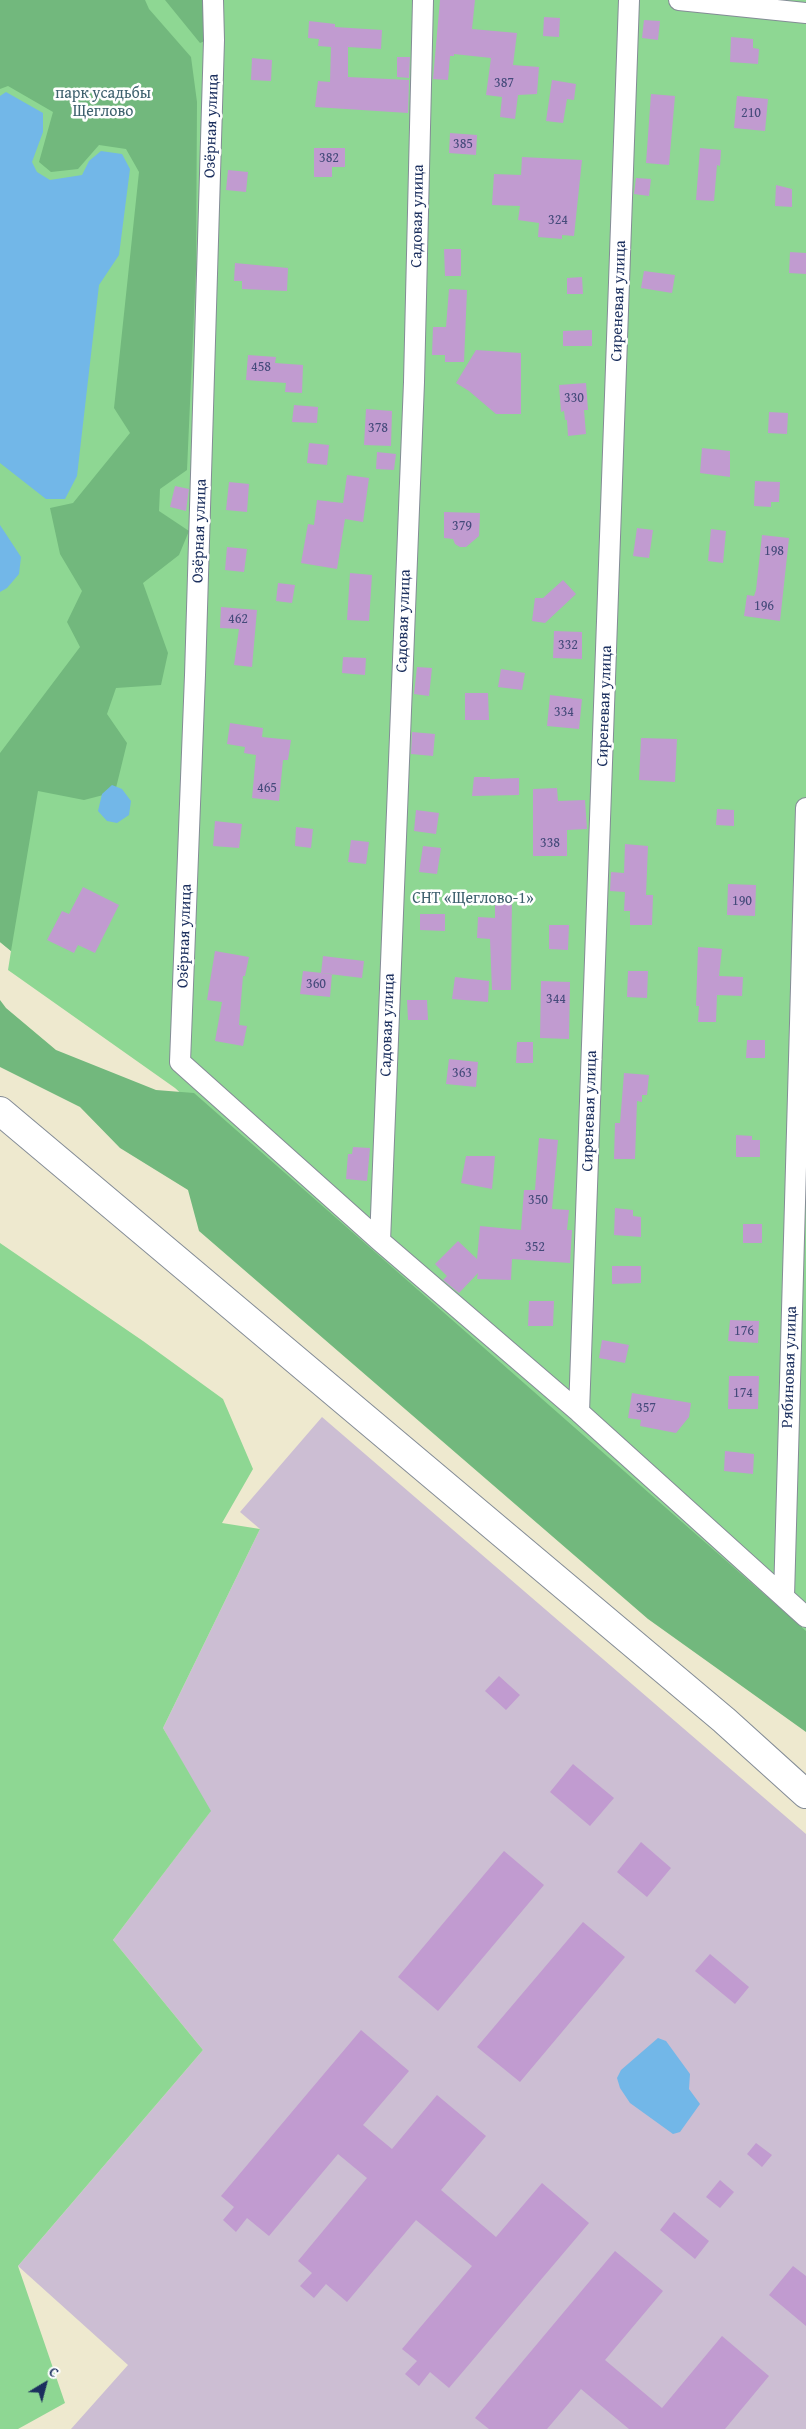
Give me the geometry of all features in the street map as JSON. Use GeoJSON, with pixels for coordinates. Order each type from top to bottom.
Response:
{"type":"FeatureCollection","features":[{"type":"Feature","properties":{"kind":"main road"},"geometry":{"type":"LineString","coordinates":[[0,1111],[716,1714],[806,1794]]}},
{"type":"Feature","properties":{"kind":"street","name":"Озёрная улица"},"geometry":{"type":"LineString","coordinates":[[213,0],[214,40],[196,665],[180,1062],[380,1241]]}},
{"type":"Feature","properties":{"kind":"street","name":"Садовая улица"},"geometry":{"type":"LineString","coordinates":[[380,1241],[414,382],[423,0]]}},
{"type":"Feature","properties":{"kind":"street","name":"Сиреневая улица"},"geometry":{"type":"LineString","coordinates":[[578,1412],[629,0]]}},
{"type":"Feature","properties":{"kind":"street"},"geometry":{"type":"LineString","coordinates":[[679,0],[806,13]]}},
{"type":"Feature","properties":{"kind":"street","name":"Рябиновая улица"},"geometry":{"type":"LineString","coordinates":[[784,1597],[806,808]]}},
{"type":"Feature","properties":{"kind":"street"},"geometry":{"type":"LineString","coordinates":[[380,1241],[578,1412],[806,1617]]}},
{"type":"Feature","properties":{"kind":"shaded area"},"geometry":{"type":"Polygon","coordinates":[[[322,1417],[806,1834],[806,2429],[71,2429],[128,2365],[18,2266],[203,2050],[113,1940],[210,1812],[163,1728],[260,1529],[240,1512],[322,1417]]]}},
{"type":"Feature","properties":{"kind":"green space","name":"СНТ «Щеглово-1»"},"geometry":{"type":"Polygon","coordinates":[[[0,0],[806,0],[806,1664],[175,1088],[8,970],[11,951],[0,942],[0,0]]]}},
{"type":"Feature","properties":{"kind":"green space","name":"парк усадьбы Щеглово"},"geometry":{"type":"Polygon","coordinates":[[[0,0],[145,0],[149,9],[191,57],[197,102],[196,269],[187,470],[160,489],[159,511],[189,531],[179,555],[143,583],[168,653],[161,685],[116,688],[107,714],[127,743],[115,792],[84,800],[38,791],[11,951],[0,942],[0,753],[80,647],[67,622],[82,591],[60,554],[50,508],[73,503],[130,433],[114,408],[139,172],[126,149],[99,145],[78,169],[51,172],[39,162],[53,112],[8,86],[0,89],[0,0]]]}},
{"type":"Feature","properties":{"kind":"green space"},"geometry":{"type":"Polygon","coordinates":[[[165,0],[208,0],[210,39],[200,43],[165,0]]]}},
{"type":"Feature","properties":{"kind":"green space"},"geometry":{"type":"Polygon","coordinates":[[[0,1000],[6,1008],[56,1050],[156,1090],[194,1093],[806,1631],[806,1732],[648,1619],[199,1231],[188,1190],[120,1148],[80,1107],[0,1067],[0,1000]]]}},
{"type":"Feature","properties":{"kind":"green space"},"geometry":{"type":"Polygon","coordinates":[[[0,1243],[143,1341],[223,1399],[253,1469],[222,1523],[260,1529],[163,1728],[211,1811],[113,1940],[203,2050],[18,2266],[65,2403],[18,2429],[0,2429],[0,1243]]]}},
{"type":"Feature","properties":{"kind":"water"},"geometry":{"type":"Polygon","coordinates":[[[6,92],[43,113],[43,132],[32,162],[37,172],[50,180],[82,175],[89,161],[101,151],[122,154],[130,169],[119,255],[99,285],[77,476],[65,499],[46,499],[0,463],[0,96],[6,92]]]}},
{"type":"Feature","properties":{"kind":"water"},"geometry":{"type":"Polygon","coordinates":[[[0,525],[21,557],[19,574],[7,588],[0,592],[0,525]]]}},
{"type":"Feature","properties":{"kind":"water"},"geometry":{"type":"Polygon","coordinates":[[[112,785],[122,789],[131,801],[129,815],[117,823],[107,821],[98,811],[102,794],[112,785]]]}},
{"type":"Feature","properties":{"kind":"water"},"geometry":{"type":"Polygon","coordinates":[[[658,2038],[666,2041],[690,2074],[689,2089],[700,2104],[680,2132],[673,2134],[630,2103],[620,2088],[617,2078],[621,2070],[658,2038]]]}},
{"type":"Feature","properties":{"kind":"building"},"geometry":{"type":"Polygon","coordinates":[[[440,0],[475,0],[472,29],[517,33],[513,65],[539,67],[537,94],[518,95],[515,119],[500,117],[502,97],[486,95],[491,58],[454,54],[454,56],[450,56],[448,80],[433,79],[440,0]]]}},
{"type":"Feature","properties":{"kind":"building"},"geometry":{"type":"Polygon","coordinates":[[[544,17],[560,18],[559,37],[543,36],[544,17]]]}},
{"type":"Feature","properties":{"kind":"building"},"geometry":{"type":"Polygon","coordinates":[[[644,20],[660,21],[658,40],[642,38],[644,20]]]}},
{"type":"Feature","properties":{"kind":"building"},"geometry":{"type":"Polygon","coordinates":[[[309,21],[335,24],[335,27],[382,30],[381,49],[348,47],[348,77],[409,80],[408,113],[315,107],[318,81],[330,82],[331,47],[318,46],[319,39],[308,38],[309,21]]]}},
{"type":"Feature","properties":{"kind":"building"},"geometry":{"type":"Polygon","coordinates":[[[731,37],[753,39],[753,48],[759,49],[758,64],[730,62],[731,37]]]}},
{"type":"Feature","properties":{"kind":"building"},"geometry":{"type":"Polygon","coordinates":[[[397,57],[410,57],[409,78],[397,77],[397,57]]]}},
{"type":"Feature","properties":{"kind":"building"},"geometry":{"type":"Polygon","coordinates":[[[252,58],[272,60],[271,81],[251,80],[252,58]]]}},
{"type":"Feature","properties":{"kind":"building"},"geometry":{"type":"Polygon","coordinates":[[[552,80],[576,84],[574,100],[567,99],[563,123],[546,121],[552,80]]]}},
{"type":"Feature","properties":{"kind":"building"},"geometry":{"type":"Polygon","coordinates":[[[651,94],[675,96],[669,165],[646,163],[651,94]]]}},
{"type":"Feature","properties":{"kind":"building"},"geometry":{"type":"Polygon","coordinates":[[[737,96],[768,99],[765,131],[734,128],[737,96]]]}},
{"type":"Feature","properties":{"kind":"building"},"geometry":{"type":"Polygon","coordinates":[[[450,133],[477,135],[476,155],[449,153],[450,133]]]}},
{"type":"Feature","properties":{"kind":"building"},"geometry":{"type":"Polygon","coordinates":[[[314,148],[345,148],[345,167],[332,167],[332,177],[314,177],[314,148]]]}},
{"type":"Feature","properties":{"kind":"building"},"geometry":{"type":"Polygon","coordinates":[[[700,148],[721,150],[720,166],[717,165],[714,201],[696,200],[700,148]]]}},
{"type":"Feature","properties":{"kind":"building"},"geometry":{"type":"Polygon","coordinates":[[[522,157],[582,160],[574,236],[562,235],[562,239],[538,237],[539,223],[518,220],[520,206],[492,205],[494,174],[521,175],[522,157]]]}},
{"type":"Feature","properties":{"kind":"building"},"geometry":{"type":"Polygon","coordinates":[[[228,170],[248,172],[246,192],[226,190],[228,170]]]}},
{"type":"Feature","properties":{"kind":"building"},"geometry":{"type":"Polygon","coordinates":[[[636,178],[651,179],[649,196],[634,194],[636,178]]]}},
{"type":"Feature","properties":{"kind":"building"},"geometry":{"type":"Polygon","coordinates":[[[776,185],[792,189],[792,207],[775,206],[776,185]]]}},
{"type":"Feature","properties":{"kind":"building"},"geometry":{"type":"Polygon","coordinates":[[[444,249],[461,249],[461,276],[445,276],[444,249]]]}},
{"type":"Feature","properties":{"kind":"building"},"geometry":{"type":"Polygon","coordinates":[[[790,252],[806,253],[806,274],[789,273],[790,252]]]}},
{"type":"Feature","properties":{"kind":"building"},"geometry":{"type":"Polygon","coordinates":[[[235,263],[288,268],[287,291],[242,289],[242,281],[234,281],[235,263]]]}},
{"type":"Feature","properties":{"kind":"building"},"geometry":{"type":"Polygon","coordinates":[[[644,271],[675,275],[672,293],[641,288],[644,271]]]}},
{"type":"Feature","properties":{"kind":"building"},"geometry":{"type":"Polygon","coordinates":[[[582,277],[583,294],[567,294],[567,278],[582,277]]]}},
{"type":"Feature","properties":{"kind":"building"},"geometry":{"type":"Polygon","coordinates":[[[449,289],[467,290],[464,362],[445,362],[445,355],[432,355],[433,327],[446,327],[449,289]]]}},
{"type":"Feature","properties":{"kind":"building"},"geometry":{"type":"Polygon","coordinates":[[[592,330],[592,346],[563,346],[563,331],[592,330]]]}},
{"type":"Feature","properties":{"kind":"building"},"geometry":{"type":"Polygon","coordinates":[[[476,350],[521,353],[521,414],[496,414],[469,391],[456,383],[476,350]]]}},
{"type":"Feature","properties":{"kind":"building"},"geometry":{"type":"Polygon","coordinates":[[[248,355],[276,357],[275,363],[303,365],[302,393],[285,392],[286,383],[246,380],[248,355]]]}},
{"type":"Feature","properties":{"kind":"building"},"geometry":{"type":"Polygon","coordinates":[[[586,383],[588,410],[584,410],[586,434],[568,436],[567,420],[565,420],[564,411],[561,412],[559,385],[586,383]]]}},
{"type":"Feature","properties":{"kind":"building"},"geometry":{"type":"Polygon","coordinates":[[[294,405],[318,407],[317,423],[292,422],[294,405]]]}},
{"type":"Feature","properties":{"kind":"building"},"geometry":{"type":"Polygon","coordinates":[[[366,409],[392,411],[391,446],[364,445],[366,409]]]}},
{"type":"Feature","properties":{"kind":"building"},"geometry":{"type":"Polygon","coordinates":[[[769,412],[788,413],[787,434],[768,433],[769,412]]]}},
{"type":"Feature","properties":{"kind":"building"},"geometry":{"type":"Polygon","coordinates":[[[309,443],[329,445],[327,465],[307,463],[309,443]]]}},
{"type":"Feature","properties":{"kind":"building"},"geometry":{"type":"Polygon","coordinates":[[[702,448],[730,451],[730,477],[700,473],[702,448]]]}},
{"type":"Feature","properties":{"kind":"building"},"geometry":{"type":"Polygon","coordinates":[[[377,452],[396,454],[394,470],[376,469],[377,452]]]}},
{"type":"Feature","properties":{"kind":"building"},"geometry":{"type":"Polygon","coordinates":[[[347,475],[369,478],[363,522],[345,519],[337,569],[301,563],[308,524],[314,525],[317,500],[343,503],[347,475]]]}},
{"type":"Feature","properties":{"kind":"building"},"geometry":{"type":"Polygon","coordinates":[[[755,481],[780,482],[779,502],[771,502],[771,507],[754,506],[755,481]]]}},
{"type":"Feature","properties":{"kind":"building"},"geometry":{"type":"Polygon","coordinates":[[[229,482],[249,484],[247,512],[226,510],[229,482]]]}},
{"type":"Feature","properties":{"kind":"building"},"geometry":{"type":"Polygon","coordinates":[[[175,486],[189,489],[186,511],[170,507],[175,486]]]}},
{"type":"Feature","properties":{"kind":"building"},"geometry":{"type":"Polygon","coordinates":[[[444,512],[480,513],[479,536],[466,547],[460,547],[455,544],[453,539],[444,538],[444,512]]]}},
{"type":"Feature","properties":{"kind":"building"},"geometry":{"type":"Polygon","coordinates":[[[637,528],[653,530],[649,558],[633,556],[637,528]]]}},
{"type":"Feature","properties":{"kind":"building"},"geometry":{"type":"Polygon","coordinates":[[[711,529],[726,531],[723,563],[708,561],[711,529]]]}},
{"type":"Feature","properties":{"kind":"building"},"geometry":{"type":"Polygon","coordinates":[[[762,535],[789,538],[780,621],[744,616],[747,595],[754,596],[756,590],[762,535]]]}},
{"type":"Feature","properties":{"kind":"building"},"geometry":{"type":"Polygon","coordinates":[[[227,547],[247,549],[244,572],[225,570],[227,547]]]}},
{"type":"Feature","properties":{"kind":"building"},"geometry":{"type":"Polygon","coordinates":[[[350,573],[372,575],[369,621],[347,620],[350,573]]]}},
{"type":"Feature","properties":{"kind":"building"},"geometry":{"type":"Polygon","coordinates":[[[563,580],[576,594],[545,623],[532,621],[535,598],[543,598],[563,580]]]}},
{"type":"Feature","properties":{"kind":"building"},"geometry":{"type":"Polygon","coordinates":[[[278,583],[295,585],[292,603],[276,601],[278,583]]]}},
{"type":"Feature","properties":{"kind":"building"},"geometry":{"type":"Polygon","coordinates":[[[221,607],[257,610],[252,667],[234,665],[239,629],[220,628],[221,607]]]}},
{"type":"Feature","properties":{"kind":"building"},"geometry":{"type":"Polygon","coordinates":[[[554,631],[582,632],[582,659],[553,658],[554,631]]]}},
{"type":"Feature","properties":{"kind":"building"},"geometry":{"type":"Polygon","coordinates":[[[343,657],[366,658],[365,675],[342,673],[343,657]]]}},
{"type":"Feature","properties":{"kind":"building"},"geometry":{"type":"Polygon","coordinates":[[[417,667],[432,668],[429,696],[414,694],[417,667]]]}},
{"type":"Feature","properties":{"kind":"building"},"geometry":{"type":"Polygon","coordinates":[[[501,669],[525,673],[522,690],[498,687],[501,669]]]}},
{"type":"Feature","properties":{"kind":"building"},"geometry":{"type":"Polygon","coordinates":[[[465,693],[488,693],[489,720],[465,720],[465,693]]]}},
{"type":"Feature","properties":{"kind":"building"},"geometry":{"type":"Polygon","coordinates":[[[550,695],[582,699],[579,729],[547,726],[550,695]]]}},
{"type":"Feature","properties":{"kind":"building"},"geometry":{"type":"Polygon","coordinates":[[[230,723],[263,728],[262,737],[291,740],[288,760],[283,760],[279,801],[252,798],[256,755],[244,753],[245,747],[227,744],[230,723]]]}},
{"type":"Feature","properties":{"kind":"building"},"geometry":{"type":"Polygon","coordinates":[[[412,732],[435,734],[433,756],[411,754],[412,732]]]}},
{"type":"Feature","properties":{"kind":"building"},"geometry":{"type":"Polygon","coordinates":[[[641,738],[677,739],[675,782],[639,780],[641,738]]]}},
{"type":"Feature","properties":{"kind":"building"},"geometry":{"type":"Polygon","coordinates":[[[474,777],[490,777],[490,779],[519,778],[519,795],[472,796],[474,777]]]}},
{"type":"Feature","properties":{"kind":"building"},"geometry":{"type":"Polygon","coordinates":[[[557,788],[558,801],[585,800],[587,829],[567,830],[567,856],[533,856],[533,789],[557,788]]]}},
{"type":"Feature","properties":{"kind":"building"},"geometry":{"type":"Polygon","coordinates":[[[717,809],[734,810],[734,826],[716,825],[717,809]]]}},
{"type":"Feature","properties":{"kind":"building"},"geometry":{"type":"Polygon","coordinates":[[[416,810],[439,813],[436,834],[414,831],[416,810]]]}},
{"type":"Feature","properties":{"kind":"building"},"geometry":{"type":"Polygon","coordinates":[[[215,821],[242,824],[239,848],[213,846],[215,821]]]}},
{"type":"Feature","properties":{"kind":"building"},"geometry":{"type":"Polygon","coordinates":[[[296,827],[313,829],[311,848],[295,846],[296,827]]]}},
{"type":"Feature","properties":{"kind":"building"},"geometry":{"type":"Polygon","coordinates":[[[351,840],[369,842],[366,864],[348,862],[351,840]]]}},
{"type":"Feature","properties":{"kind":"building"},"geometry":{"type":"Polygon","coordinates":[[[625,844],[648,846],[646,895],[653,895],[652,925],[630,925],[630,911],[624,911],[625,892],[610,891],[611,872],[624,873],[625,844]]]}},
{"type":"Feature","properties":{"kind":"building"},"geometry":{"type":"Polygon","coordinates":[[[423,846],[441,848],[437,874],[419,872],[423,846]]]}},
{"type":"Feature","properties":{"kind":"building"},"geometry":{"type":"Polygon","coordinates":[[[728,884],[756,885],[755,916],[727,915],[728,884]]]}},
{"type":"Feature","properties":{"kind":"building"},"geometry":{"type":"Polygon","coordinates":[[[83,887],[119,905],[95,953],[78,945],[74,953],[47,940],[62,911],[69,914],[83,887]]]}},
{"type":"Feature","properties":{"kind":"building"},"geometry":{"type":"Polygon","coordinates":[[[495,897],[512,897],[511,990],[492,990],[490,939],[477,938],[478,917],[495,918],[495,897]]]}},
{"type":"Feature","properties":{"kind":"building"},"geometry":{"type":"Polygon","coordinates":[[[420,914],[445,914],[445,931],[420,930],[420,914]]]}},
{"type":"Feature","properties":{"kind":"building"},"geometry":{"type":"Polygon","coordinates":[[[549,925],[569,925],[568,950],[549,949],[549,925]]]}},
{"type":"Feature","properties":{"kind":"building"},"geometry":{"type":"Polygon","coordinates":[[[698,947],[722,949],[719,976],[743,977],[742,996],[717,995],[716,1022],[698,1022],[699,1006],[696,1006],[698,947]]]}},
{"type":"Feature","properties":{"kind":"building"},"geometry":{"type":"Polygon","coordinates":[[[215,951],[249,957],[245,976],[243,976],[239,1025],[247,1026],[243,1046],[215,1041],[222,1002],[207,1000],[215,951]]]}},
{"type":"Feature","properties":{"kind":"building"},"geometry":{"type":"Polygon","coordinates":[[[323,956],[364,961],[362,978],[321,973],[323,956]]]}},
{"type":"Feature","properties":{"kind":"building"},"geometry":{"type":"Polygon","coordinates":[[[303,971],[332,974],[330,997],[300,994],[303,971]]]}},
{"type":"Feature","properties":{"kind":"building"},"geometry":{"type":"Polygon","coordinates":[[[628,971],[648,971],[647,998],[627,997],[628,971]]]}},
{"type":"Feature","properties":{"kind":"building"},"geometry":{"type":"Polygon","coordinates":[[[455,977],[489,981],[488,1002],[452,999],[455,977]]]}},
{"type":"Feature","properties":{"kind":"building"},"geometry":{"type":"Polygon","coordinates":[[[541,981],[570,982],[569,1039],[540,1038],[541,981]]]}},
{"type":"Feature","properties":{"kind":"building"},"geometry":{"type":"Polygon","coordinates":[[[407,1000],[427,1000],[428,1020],[408,1020],[407,1000]]]}},
{"type":"Feature","properties":{"kind":"building"},"geometry":{"type":"Polygon","coordinates":[[[747,1040],[765,1040],[765,1058],[746,1058],[747,1040]]]}},
{"type":"Feature","properties":{"kind":"building"},"geometry":{"type":"Polygon","coordinates":[[[517,1042],[533,1042],[533,1063],[516,1063],[517,1042]]]}},
{"type":"Feature","properties":{"kind":"building"},"geometry":{"type":"Polygon","coordinates":[[[449,1059],[478,1062],[476,1087],[446,1084],[449,1059]]]}},
{"type":"Feature","properties":{"kind":"building"},"geometry":{"type":"Polygon","coordinates":[[[624,1073],[649,1075],[647,1095],[642,1095],[642,1102],[637,1101],[635,1159],[614,1159],[615,1123],[620,1123],[624,1073]]]}},
{"type":"Feature","properties":{"kind":"building"},"geometry":{"type":"Polygon","coordinates":[[[736,1135],[752,1136],[752,1140],[760,1140],[760,1157],[736,1157],[736,1135]]]}},
{"type":"Feature","properties":{"kind":"building"},"geometry":{"type":"Polygon","coordinates":[[[539,1138],[558,1140],[552,1209],[569,1210],[567,1230],[572,1230],[570,1263],[512,1259],[511,1280],[477,1279],[478,1273],[459,1293],[443,1280],[447,1276],[435,1264],[458,1241],[477,1259],[480,1226],[521,1230],[524,1190],[535,1190],[539,1138]]]}},
{"type":"Feature","properties":{"kind":"building"},"geometry":{"type":"Polygon","coordinates":[[[353,1147],[370,1148],[367,1181],[346,1179],[348,1154],[352,1154],[353,1147]]]}},
{"type":"Feature","properties":{"kind":"building"},"geometry":{"type":"Polygon","coordinates":[[[466,1156],[495,1156],[492,1189],[461,1183],[466,1156]]]}},
{"type":"Feature","properties":{"kind":"building"},"geometry":{"type":"Polygon","coordinates":[[[615,1208],[633,1210],[633,1216],[641,1217],[641,1237],[614,1235],[615,1208]]]}},
{"type":"Feature","properties":{"kind":"building"},"geometry":{"type":"Polygon","coordinates":[[[743,1224],[762,1224],[762,1243],[743,1243],[743,1224]]]}},
{"type":"Feature","properties":{"kind":"building"},"geometry":{"type":"Polygon","coordinates":[[[612,1266],[641,1266],[641,1283],[612,1284],[612,1266]]]}},
{"type":"Feature","properties":{"kind":"building"},"geometry":{"type":"Polygon","coordinates":[[[529,1301],[554,1301],[553,1326],[528,1326],[529,1301]]]}},
{"type":"Feature","properties":{"kind":"building"},"geometry":{"type":"Polygon","coordinates":[[[730,1320],[759,1321],[758,1343],[728,1341],[730,1320]]]}},
{"type":"Feature","properties":{"kind":"building"},"geometry":{"type":"Polygon","coordinates":[[[602,1340],[629,1345],[625,1363],[599,1358],[602,1340]]]}},
{"type":"Feature","properties":{"kind":"building"},"geometry":{"type":"Polygon","coordinates":[[[729,1376],[759,1376],[758,1409],[728,1409],[729,1376]]]}},
{"type":"Feature","properties":{"kind":"building"},"geometry":{"type":"Polygon","coordinates":[[[632,1393],[691,1403],[689,1417],[676,1433],[640,1426],[641,1420],[628,1418],[632,1393]]]}},
{"type":"Feature","properties":{"kind":"building"},"geometry":{"type":"Polygon","coordinates":[[[725,1451],[754,1454],[753,1474],[724,1471],[725,1451]]]}},
{"type":"Feature","properties":{"kind":"building"},"geometry":{"type":"Polygon","coordinates":[[[499,1676],[520,1695],[506,1710],[485,1691],[499,1676]]]}},
{"type":"Feature","properties":{"kind":"building"},"geometry":{"type":"Polygon","coordinates":[[[573,1764],[614,1798],[590,1826],[550,1792],[573,1764]]]}},
{"type":"Feature","properties":{"kind":"building"},"geometry":{"type":"Polygon","coordinates":[[[641,1842],[671,1868],[647,1897],[617,1872],[641,1842]]]}},
{"type":"Feature","properties":{"kind":"building"},"geometry":{"type":"Polygon","coordinates":[[[504,1851],[544,1885],[438,2011],[398,1977],[504,1851]]]}},
{"type":"Feature","properties":{"kind":"building"},"geometry":{"type":"Polygon","coordinates":[[[583,1922],[625,1957],[520,2082],[477,2047],[583,1922]]]}},
{"type":"Feature","properties":{"kind":"building"},"geometry":{"type":"Polygon","coordinates":[[[710,1954],[749,1987],[735,2004],[695,1971],[710,1954]]]}},
{"type":"Feature","properties":{"kind":"building"},"geometry":{"type":"Polygon","coordinates":[[[361,2030],[409,2071],[363,2125],[392,2149],[437,2095],[486,2136],[441,2190],[496,2237],[542,2183],[589,2223],[449,2388],[430,2372],[419,2386],[405,2374],[417,2361],[402,2349],[472,2266],[416,2220],[347,2302],[326,2284],[314,2298],[300,2286],[312,2273],[298,2261],[367,2178],[338,2154],[269,2236],[247,2218],[236,2232],[223,2220],[234,2207],[221,2196],[361,2030]]]}},
{"type":"Feature","properties":{"kind":"building"},"geometry":{"type":"Polygon","coordinates":[[[756,2143],[772,2155],[762,2167],[747,2154],[756,2143]]]}},
{"type":"Feature","properties":{"kind":"building"},"geometry":{"type":"Polygon","coordinates":[[[720,2180],[734,2192],[720,2208],[706,2197],[720,2180]]]}},
{"type":"Feature","properties":{"kind":"building"},"geometry":{"type":"Polygon","coordinates":[[[674,2212],[709,2241],[695,2259],[660,2230],[674,2212]]]}},
{"type":"Feature","properties":{"kind":"building"},"geometry":{"type":"Polygon","coordinates":[[[615,2251],[663,2291],[605,2360],[662,2408],[722,2336],[769,2376],[725,2429],[629,2429],[581,2389],[547,2429],[489,2429],[475,2418],[615,2251]]]}},
{"type":"Feature","properties":{"kind":"building"},"geometry":{"type":"Polygon","coordinates":[[[793,2266],[806,2276],[806,2326],[769,2295],[793,2266]]]}}]}
